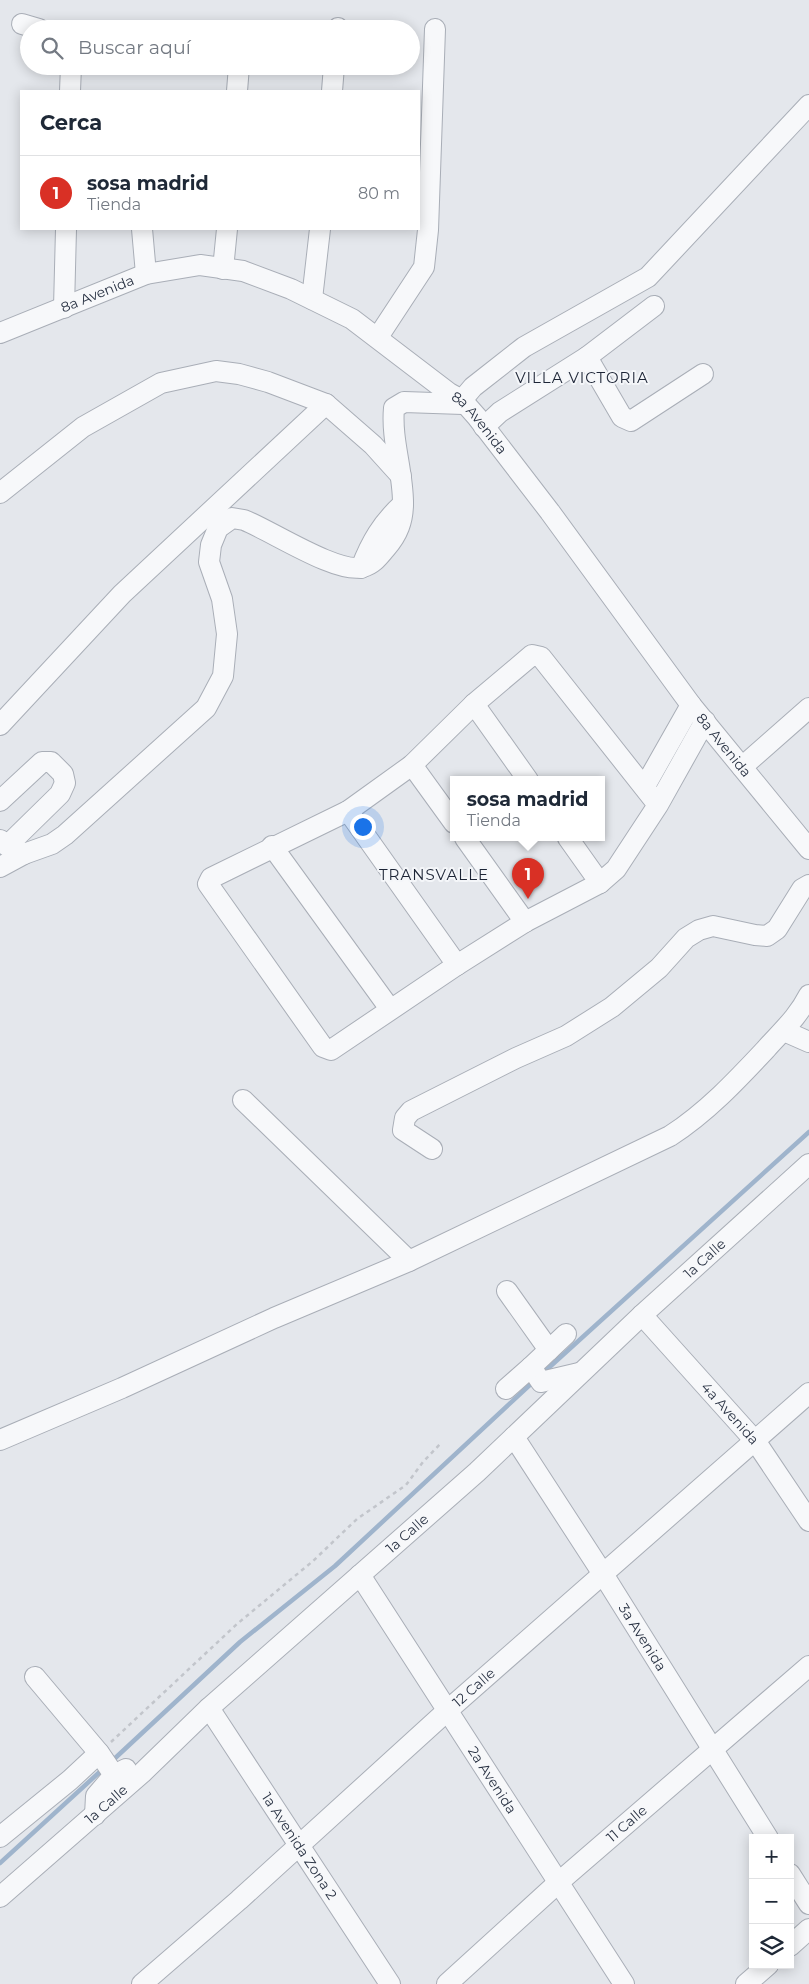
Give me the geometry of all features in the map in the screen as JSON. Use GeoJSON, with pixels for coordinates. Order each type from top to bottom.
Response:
{"type":"FeatureCollection","features":[{"type":"Feature","properties":{"kind":"street"},"geometry":{"type":"LineString","coordinates":[[378,337],[424,266],[428,230],[435,29]]}},
{"type":"Feature","properties":{"kind":"street"},"geometry":{"type":"LineString","coordinates":[[70,90],[71,75]]}},
{"type":"Feature","properties":{"kind":"street"},"geometry":{"type":"LineString","coordinates":[[237,90],[238,75]]}},
{"type":"Feature","properties":{"kind":"street"},"geometry":{"type":"LineString","coordinates":[[332,90],[333,75]]}},
{"type":"Feature","properties":{"kind":"street"},"geometry":{"type":"LineString","coordinates":[[10,846],[52,844],[65,835],[206,708],[223,676],[227,634],[222,600],[209,562],[211,545],[218,528],[232,518],[244,520],[341,566],[361,568],[373,563],[395,537],[402,522],[402,477],[393,436],[394,408],[404,402],[462,402],[473,387],[524,347],[648,277],[809,105]]}},
{"type":"Feature","properties":{"kind":"street"},"geometry":{"type":"LineString","coordinates":[[64,308],[66,230]]}},
{"type":"Feature","properties":{"kind":"street"},"geometry":{"type":"LineString","coordinates":[[142,230],[146,274]]}},
{"type":"Feature","properties":{"kind":"street"},"geometry":{"type":"LineString","coordinates":[[223,269],[227,230]]}},
{"type":"Feature","properties":{"kind":"street"},"geometry":{"type":"LineString","coordinates":[[312,299],[320,230]]}},
{"type":"Feature","properties":{"kind":"street","name":"8a Avenida"},"geometry":{"type":"LineString","coordinates":[[0,333],[146,274],[200,265],[243,272],[291,288],[352,319],[462,402],[484,427],[550,512],[691,704],[809,849]]}},
{"type":"Feature","properties":{"kind":"street"},"geometry":{"type":"LineString","coordinates":[[484,427],[500,412],[587,357],[654,306]]}},
{"type":"Feature","properties":{"kind":"street"},"geometry":{"type":"LineString","coordinates":[[587,357],[622,417],[631,421],[702,374]]}},
{"type":"Feature","properties":{"kind":"street"},"geometry":{"type":"LineString","coordinates":[[0,492],[83,427],[161,384],[216,372],[239,374],[326,404],[373,445],[402,477]]}},
{"type":"Feature","properties":{"kind":"street"},"geometry":{"type":"LineString","coordinates":[[0,725],[122,594],[326,404]]}},
{"type":"Feature","properties":{"kind":"street"},"geometry":{"type":"LineString","coordinates":[[658,805],[645,786],[537,655],[532,654],[474,704],[412,765],[348,811],[272,846],[211,878],[208,884],[323,1047],[331,1050],[457,965],[525,922],[600,883],[616,869],[658,805],[705,721]]}},
{"type":"Feature","properties":{"kind":"street"},"geometry":{"type":"LineString","coordinates":[[474,704],[525,776]]}},
{"type":"Feature","properties":{"kind":"street"},"geometry":{"type":"LineString","coordinates":[[645,786],[691,704]]}},
{"type":"Feature","properties":{"kind":"street"},"geometry":{"type":"LineString","coordinates":[[742,767],[809,708]]}},
{"type":"Feature","properties":{"kind":"street"},"geometry":{"type":"LineString","coordinates":[[0,801],[42,762],[51,762],[62,774],[65,783],[60,794],[10,846],[0,868]]}},
{"type":"Feature","properties":{"kind":"street"},"geometry":{"type":"LineString","coordinates":[[412,765],[450,817]]}},
{"type":"Feature","properties":{"kind":"street"},"geometry":{"type":"LineString","coordinates":[[348,811],[457,965]]}},
{"type":"Feature","properties":{"kind":"street"},"geometry":{"type":"LineString","coordinates":[[467,841],[525,922]]}},
{"type":"Feature","properties":{"kind":"street"},"geometry":{"type":"LineString","coordinates":[[570,841],[600,883]]}},
{"type":"Feature","properties":{"kind":"street"},"geometry":{"type":"LineString","coordinates":[[272,846],[390,1009]]}},
{"type":"Feature","properties":{"kind":"street"},"geometry":{"type":"LineString","coordinates":[[432,1150],[403,1130],[405,1118],[411,1111],[516,1058],[566,1036],[612,1007],[659,968],[686,938],[699,930],[713,926],[767,936],[777,929],[802,889],[809,885]]}},
{"type":"Feature","properties":{"kind":"street"},"geometry":{"type":"LineString","coordinates":[[0,1440],[122,1388],[274,1318],[409,1261],[670,1136],[708,1109],[795,1019],[809,996]]}},
{"type":"Feature","properties":{"kind":"street"},"geometry":{"type":"LineString","coordinates":[[784,1031],[809,1042]]}},
{"type":"Feature","properties":{"kind":"street"},"geometry":{"type":"LineString","coordinates":[[242,1100],[409,1261]]}},
{"type":"Feature","properties":{"kind":"street","name":"1a Calle"},"geometry":{"type":"LineString","coordinates":[[0,1897],[95,1815],[209,1708],[514,1437],[642,1315],[809,1164]]}},
{"type":"Feature","properties":{"kind":"street"},"geometry":{"type":"LineString","coordinates":[[507,1291],[549,1350]]}},
{"type":"Feature","properties":{"kind":"street","name":"4a Avenida"},"geometry":{"type":"LineString","coordinates":[[642,1315],[756,1442],[809,1521]]}},
{"type":"Feature","properties":{"kind":"street"},"geometry":{"type":"LineString","coordinates":[[535,1374],[549,1350],[566,1334]]}},
{"type":"Feature","properties":{"kind":"street"},"geometry":{"type":"LineString","coordinates":[[506,1389],[535,1374],[582,1372]]}},
{"type":"Feature","properties":{"kind":"street","name":"12 Calle"},"geometry":{"type":"LineString","coordinates":[[142,1984],[239,1900],[448,1710],[756,1442],[809,1393]]}},
{"type":"Feature","properties":{"kind":"street","name":"3a Avenida"},"geometry":{"type":"LineString","coordinates":[[514,1437],[603,1574],[766,1834]]}},
{"type":"Feature","properties":{"kind":"street","name":"2a Avenida"},"geometry":{"type":"LineString","coordinates":[[360,1575],[624,1984]]}},
{"type":"Feature","properties":{"kind":"street","name":"11 Calle"},"geometry":{"type":"LineString","coordinates":[[446,1984],[559,1882],[809,1666]]}},
{"type":"Feature","properties":{"kind":"street"},"geometry":{"type":"LineString","coordinates":[[35,1677],[106,1762]]}},
{"type":"Feature","properties":{"kind":"street","name":"1a Avenida Zona 2"},"geometry":{"type":"LineString","coordinates":[[209,1708],[390,1984]]}},
{"type":"Feature","properties":{"kind":"street"},"geometry":{"type":"LineString","coordinates":[[0,1837],[70,1780],[106,1762],[164,1750]]}},
{"type":"Feature","properties":{"kind":"street"},"geometry":{"type":"LineString","coordinates":[[95,1815],[96,1796],[106,1762]]}},
{"type":"Feature","properties":{"kind":"street"},"geometry":{"type":"LineString","coordinates":[[793,1879],[809,1904]]}},
{"type":"Feature","properties":{"kind":"street"},"geometry":{"type":"LineString","coordinates":[[794,1943],[809,1930]]}},
{"type":"Feature","properties":{"kind":"street"},"geometry":{"type":"LineString","coordinates":[[746,1984],[763,1969]]}},
{"type":"Feature","properties":{"kind":"path"},"geometry":{"type":"LineString","coordinates":[[106,1762],[237,1624],[313,1561],[357,1520],[406,1485],[423,1462],[442,1442]]}},
{"type":"Feature","properties":{"kind":"waterway"},"geometry":{"type":"LineString","coordinates":[[543,1373],[809,1132]]}},
{"type":"Feature","properties":{"kind":"waterway"},"geometry":{"type":"LineString","coordinates":[[112,1761],[240,1642],[335,1566],[533,1382]]}},
{"type":"Feature","properties":{"kind":"waterway"},"geometry":{"type":"LineString","coordinates":[[0,1863],[104,1768]]}},
{"type":"Feature","properties":{"kind":"place","name":"sosa madrid"},"geometry":{"type":"Point","coordinates":[528,899]}},
{"type":"Feature","properties":{"kind":"district","name":"VILLA VICTORIA"},"geometry":{"type":"Point","coordinates":[582,377]}},
{"type":"Feature","properties":{"kind":"district","name":"TRANSVALLE"},"geometry":{"type":"Point","coordinates":[434,874]}}]}
